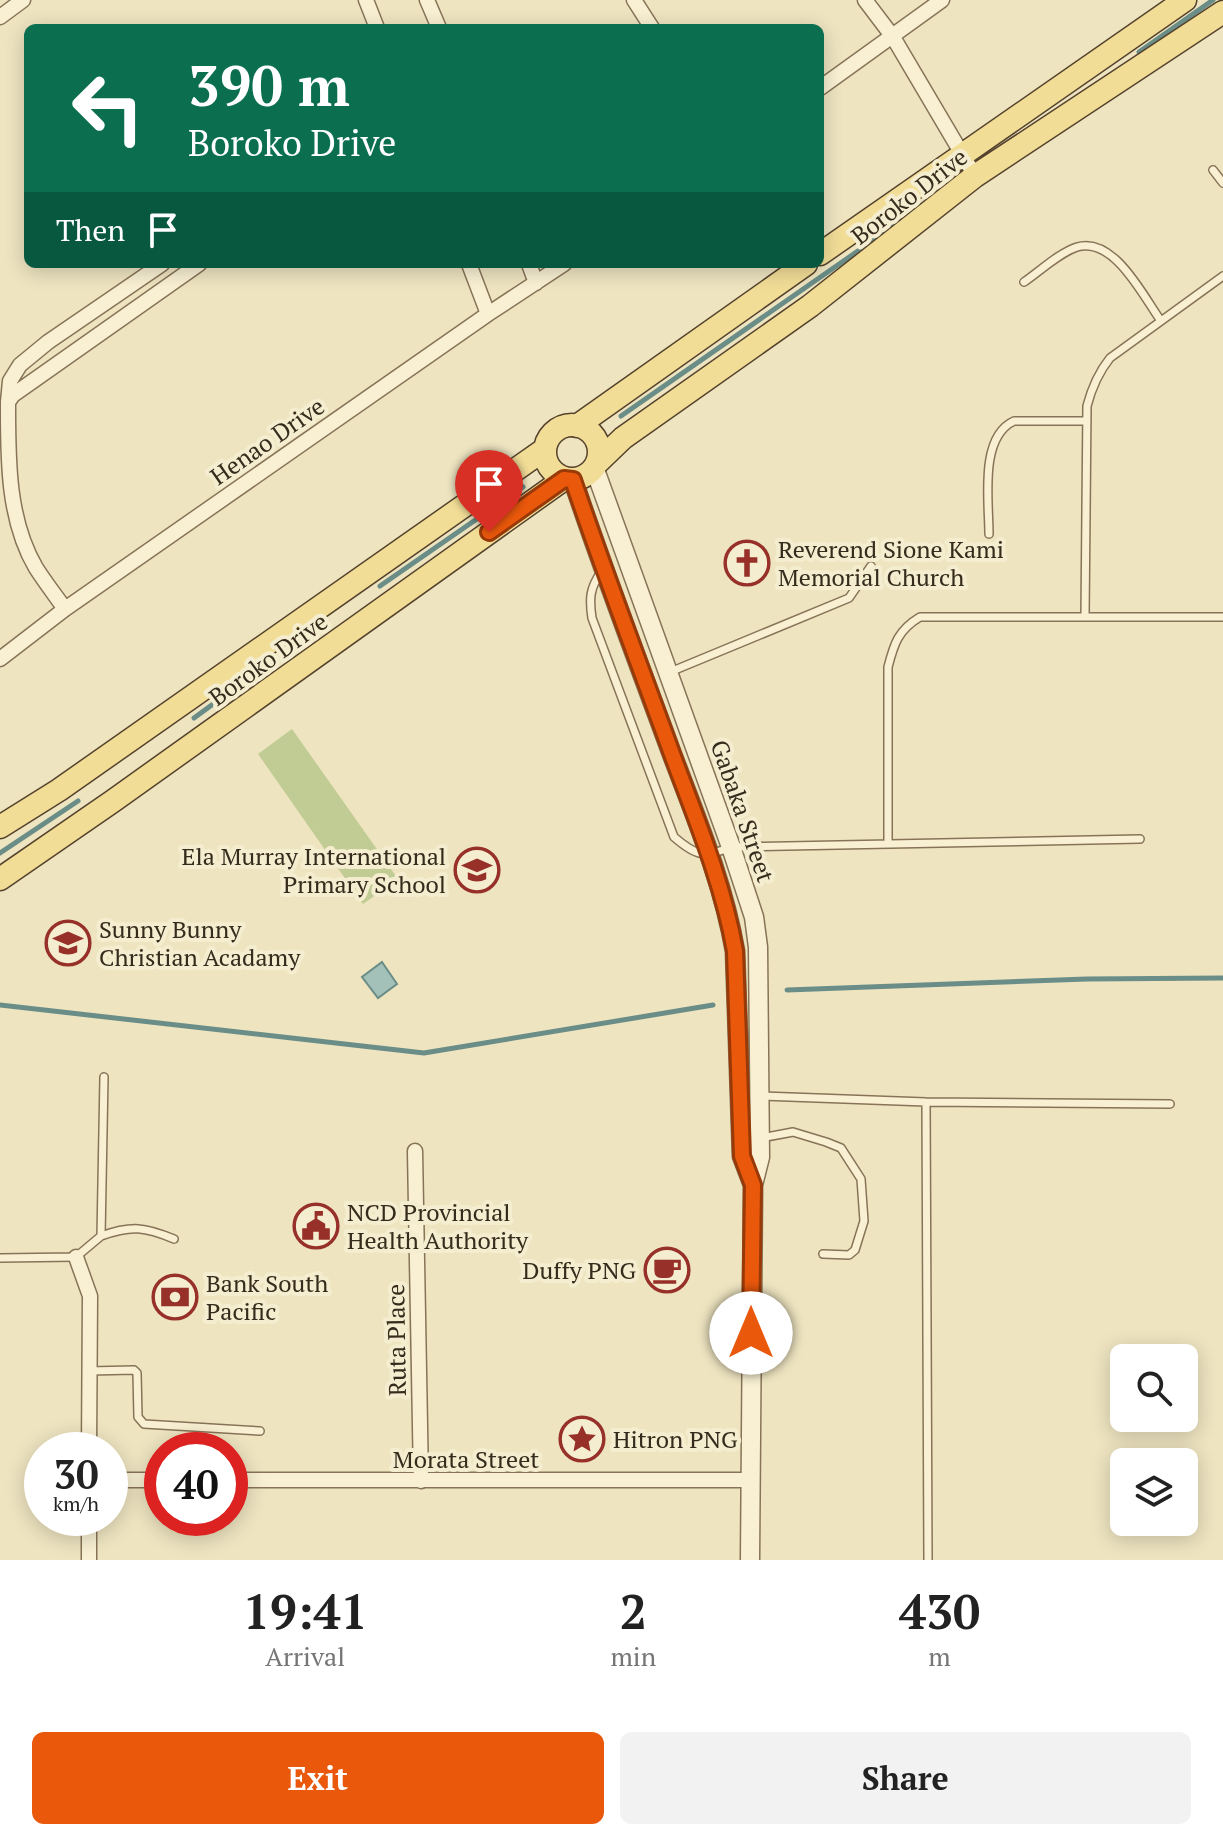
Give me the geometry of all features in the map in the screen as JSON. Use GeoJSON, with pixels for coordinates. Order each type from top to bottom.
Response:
{"type":"FeatureCollection","features":[{"type":"Feature","properties":{"kind":"main road","name":"Boroko Drive"},"geometry":{"type":"LineString","coordinates":[[824,251],[1185,0]]}},
{"type":"Feature","properties":{"kind":"main road","name":"Boroko Drive"},"geometry":{"type":"LineString","coordinates":[[596,465],[623,438],[810,306],[975,176],[1223,12]]}},
{"type":"Feature","properties":{"kind":"main road"},"geometry":{"type":"LineString","coordinates":[[577,426],[800,268]]}},
{"type":"Feature","properties":{"kind":"main road"},"geometry":{"type":"LineString","coordinates":[[568,425],[577,426],[594,436],[599,449],[596,465],[585,476],[569,479],[549,468],[545,449],[552,433],[568,425]]}},
{"type":"Feature","properties":{"kind":"main road","name":"Boroko Drive"},"geometry":{"type":"LineString","coordinates":[[0,827],[59,790],[545,449]]}},
{"type":"Feature","properties":{"kind":"main road","name":"Boroko Drive"},"geometry":{"type":"LineString","coordinates":[[0,879],[569,479]]}},
{"type":"Feature","properties":{"kind":"street"},"geometry":{"type":"LineString","coordinates":[[0,17],[23,0]]}},
{"type":"Feature","properties":{"kind":"street"},"geometry":{"type":"LineString","coordinates":[[366,0],[375,24]]}},
{"type":"Feature","properties":{"kind":"street"},"geometry":{"type":"LineString","coordinates":[[427,0],[437,24]]}},
{"type":"Feature","properties":{"kind":"street"},"geometry":{"type":"LineString","coordinates":[[634,0],[649,24]]}},
{"type":"Feature","properties":{"kind":"street"},"geometry":{"type":"LineString","coordinates":[[865,0],[893,37],[975,176]]}},
{"type":"Feature","properties":{"kind":"street"},"geometry":{"type":"LineString","coordinates":[[824,85],[942,0]]}},
{"type":"Feature","properties":{"kind":"street"},"geometry":{"type":"LineString","coordinates":[[65,609],[35,566],[22,536],[9,480],[10,381],[20,365],[48,342],[156,268]]}},
{"type":"Feature","properties":{"kind":"street"},"geometry":{"type":"LineString","coordinates":[[10,399],[193,268]]}},
{"type":"Feature","properties":{"kind":"street"},"geometry":{"type":"LineString","coordinates":[[471,268],[488,314]]}},
{"type":"Feature","properties":{"kind":"street"},"geometry":{"type":"LineString","coordinates":[[530,268],[536,283]]}},
{"type":"Feature","properties":{"kind":"street","name":"Henao Drive"},"geometry":{"type":"LineString","coordinates":[[0,659],[65,609],[558,268]]}},
{"type":"Feature","properties":{"kind":"street","name":"Gabaka Street"},"geometry":{"type":"LineString","coordinates":[[596,465],[754,917],[758,947],[760,1157],[753,1185],[750,1560]]}},
{"type":"Feature","properties":{"kind":"street","name":"Gabaka Street"},"geometry":{"type":"LineString","coordinates":[[569,479],[710,855],[730,922],[735,951],[742,1156],[753,1185]]}},
{"type":"Feature","properties":{"kind":"street","name":"Ruta Place"},"geometry":{"type":"LineString","coordinates":[[415,1151],[421,1481]]}},
{"type":"Feature","properties":{"kind":"street"},"geometry":{"type":"LineString","coordinates":[[76,1257],[90,1296],[89,1432]]}},
{"type":"Feature","properties":{"kind":"street","name":"Morata Street"},"geometry":{"type":"LineString","coordinates":[[248,1480],[750,1480]]}},
{"type":"Feature","properties":{"kind":"street"},"geometry":{"type":"LineString","coordinates":[[89,1536],[89,1560]]}},
{"type":"Feature","properties":{"kind":"lane"},"geometry":{"type":"LineString","coordinates":[[1213,170],[1223,183]]}},
{"type":"Feature","properties":{"kind":"lane"},"geometry":{"type":"LineString","coordinates":[[1024,282],[1075,248],[1089,245],[1107,251],[1118,260],[1161,321]]}},
{"type":"Feature","properties":{"kind":"lane"},"geometry":{"type":"LineString","coordinates":[[1085,617],[1087,406],[1099,372],[1110,358],[1223,276]]}},
{"type":"Feature","properties":{"kind":"lane"},"geometry":{"type":"LineString","coordinates":[[989,534],[989,461],[996,435],[1003,426],[1014,421],[1087,421]]}},
{"type":"Feature","properties":{"kind":"lane"},"geometry":{"type":"LineString","coordinates":[[668,673],[849,598],[871,566]]}},
{"type":"Feature","properties":{"kind":"lane"},"geometry":{"type":"LineString","coordinates":[[603,569],[591,586],[589,600],[592,618],[674,837],[688,849],[710,855],[731,847],[1140,839]]}},
{"type":"Feature","properties":{"kind":"lane"},"geometry":{"type":"LineString","coordinates":[[888,844],[888,667],[901,630],[920,617],[1223,617]]}},
{"type":"Feature","properties":{"kind":"lane"},"geometry":{"type":"LineString","coordinates":[[101,1236],[104,1077]]}},
{"type":"Feature","properties":{"kind":"lane"},"geometry":{"type":"LineString","coordinates":[[760,1095],[926,1102],[1170,1104]]}},
{"type":"Feature","properties":{"kind":"lane"},"geometry":{"type":"LineString","coordinates":[[926,1102],[928,1560]]}},
{"type":"Feature","properties":{"kind":"lane"},"geometry":{"type":"LineString","coordinates":[[760,1138],[793,1132],[841,1148],[861,1179],[864,1221],[855,1250],[849,1255],[823,1254]]}},
{"type":"Feature","properties":{"kind":"lane"},"geometry":{"type":"LineString","coordinates":[[0,1258],[76,1257],[101,1236],[141,1227],[174,1239]]}},
{"type":"Feature","properties":{"kind":"lane"},"geometry":{"type":"LineString","coordinates":[[89,1371],[134,1370],[137,1373],[138,1417],[144,1424],[260,1431]]}},
{"type":"Feature","properties":{"kind":"green space"},"geometry":{"type":"Polygon","coordinates":[[[292,729],[398,879],[363,904],[258,754],[292,729]]]}},
{"type":"Feature","properties":{"kind":"water"},"geometry":{"type":"Polygon","coordinates":[[[382,962],[397,984],[378,998],[362,977],[382,962]]]}},
{"type":"Feature","properties":{"kind":"waterway"},"geometry":{"type":"LineString","coordinates":[[1139,52],[1213,0]]}},
{"type":"Feature","properties":{"kind":"waterway"},"geometry":{"type":"LineString","coordinates":[[621,416],[901,221]]}},
{"type":"Feature","properties":{"kind":"waterway"},"geometry":{"type":"LineString","coordinates":[[380,586],[523,487]]}},
{"type":"Feature","properties":{"kind":"waterway"},"geometry":{"type":"LineString","coordinates":[[194,718],[265,666]]}},
{"type":"Feature","properties":{"kind":"waterway"},"geometry":{"type":"LineString","coordinates":[[0,853],[78,801]]}},
{"type":"Feature","properties":{"kind":"waterway"},"geometry":{"type":"LineString","coordinates":[[787,990],[1087,979],[1223,978]]}},
{"type":"Feature","properties":{"kind":"waterway"},"geometry":{"type":"LineString","coordinates":[[0,1005],[424,1053],[713,1005]]}},
{"type":"Feature","properties":{"kind":"place","name":"Reverend Sione Kami Memorial Church"},"geometry":{"type":"Point","coordinates":[747,563]}},
{"type":"Feature","properties":{"kind":"place","name":"Ela Murray International Primary School"},"geometry":{"type":"Point","coordinates":[477,870]}},
{"type":"Feature","properties":{"kind":"place","name":"Sunny Bunny Christian Acadamy"},"geometry":{"type":"Point","coordinates":[68,943]}},
{"type":"Feature","properties":{"kind":"place","name":"NCD Provincial Health Authority"},"geometry":{"type":"Point","coordinates":[316,1226]}},
{"type":"Feature","properties":{"kind":"place","name":"Duffy PNG"},"geometry":{"type":"Point","coordinates":[667,1270]}},
{"type":"Feature","properties":{"kind":"place","name":"Bank South Pacific"},"geometry":{"type":"Point","coordinates":[175,1297]}},
{"type":"Feature","properties":{"kind":"place","name":"Hitron PNG"},"geometry":{"type":"Point","coordinates":[582,1439]}},
{"type":"Feature","properties":{"kind":"route"},"geometry":{"type":"LineString","coordinates":[[489,532],[564,479],[573,480],[710,855],[730,922],[735,951],[742,1156],[753,1185],[751,1333]]}}]}
